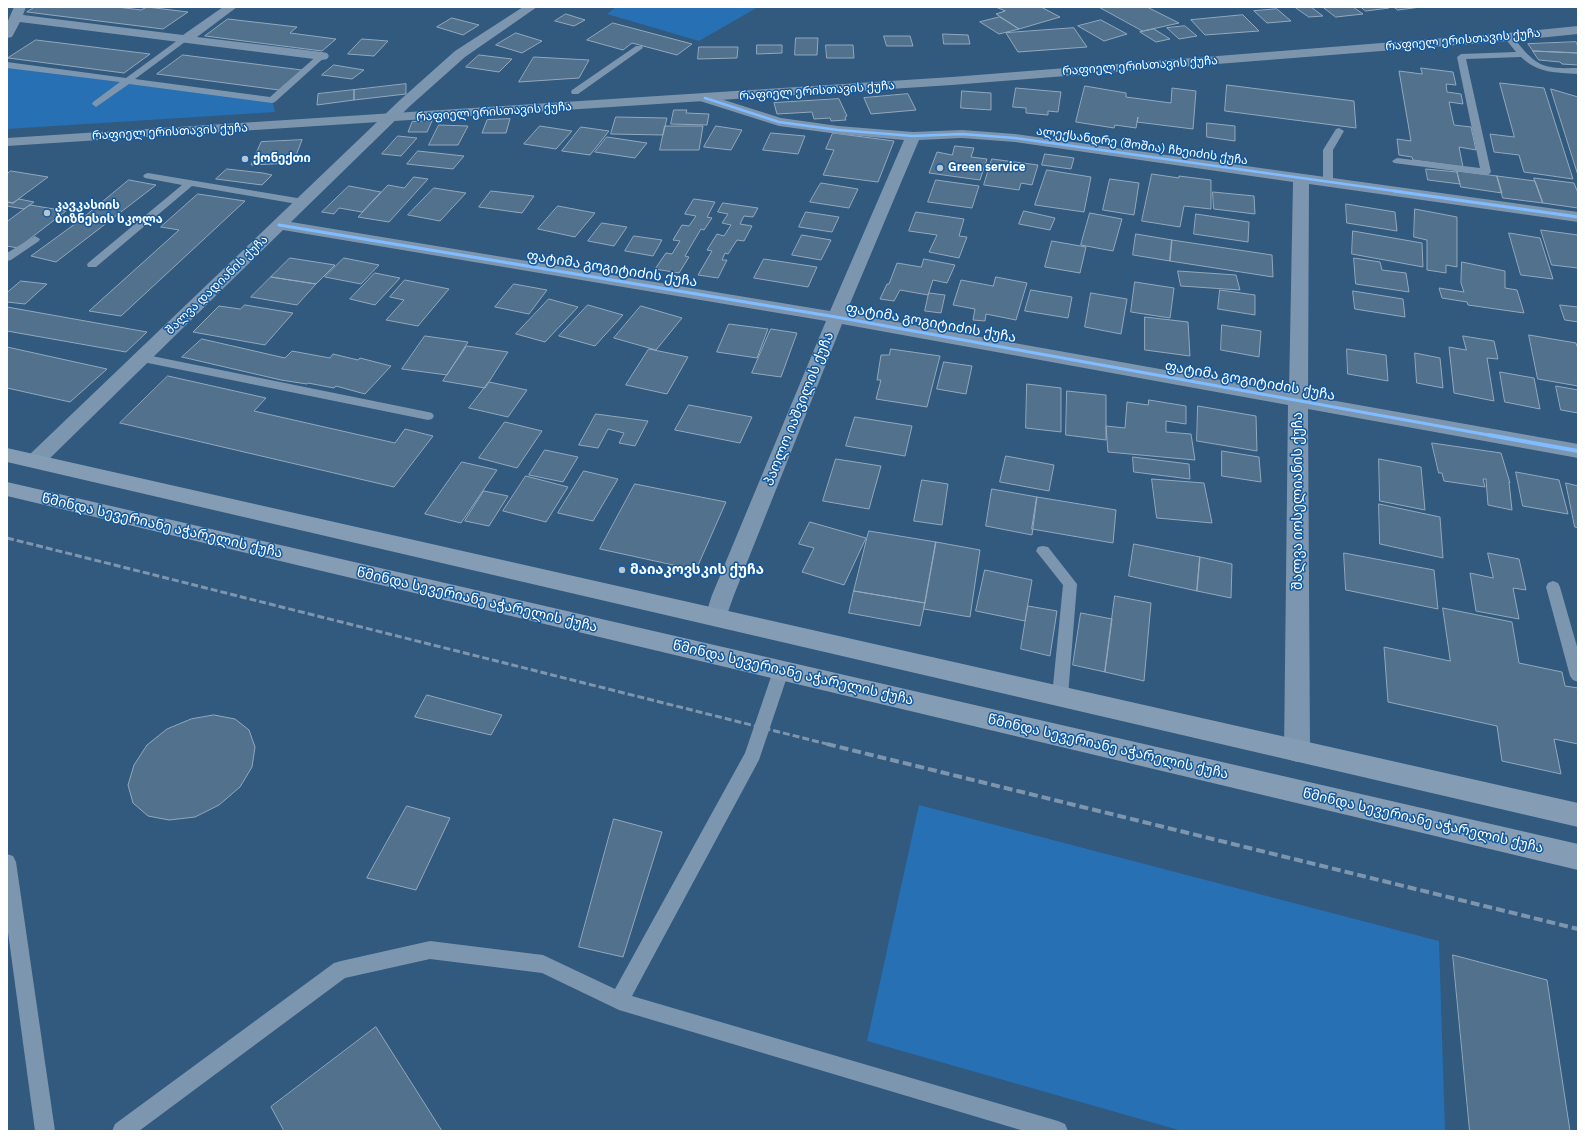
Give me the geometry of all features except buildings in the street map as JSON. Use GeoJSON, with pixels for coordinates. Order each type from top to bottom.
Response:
{"type":"FeatureCollection","features":[{"type":"Feature","properties":{"kind":"main road","name":"რაფიელ ერისთავის ქუჩა"},"geometry":{"type":"LineString","coordinates":[[754,81],[946,70],[1363,38],[1578,18]]}},
{"type":"Feature","properties":{"kind":"main road","name":"რაფიელ ერისთავის ქუჩა"},"geometry":{"type":"LineString","coordinates":[[7,142],[386,112],[705,98],[952,81],[1508,38],[1578,30]]}},
{"type":"Feature","properties":{"kind":"main road","name":"რაფიელ ერისთავის ქუჩა"},"geometry":{"type":"LineString","coordinates":[[560,93],[598,91]]}},
{"type":"Feature","properties":{"kind":"main road","name":"რაფიელ ერისთავის ქუჩა"},"geometry":{"type":"LineString","coordinates":[[386,112],[405,103],[429,102]]}},
{"type":"Feature","properties":{"kind":"main road","name":"რაფიელ ერისთავის ქუჩა"},"geometry":{"type":"LineString","coordinates":[[7,129],[358,106]]}},
{"type":"Feature","properties":{"kind":"main road"},"geometry":{"type":"LineString","coordinates":[[7,455],[1578,815]]}},
{"type":"Feature","properties":{"kind":"main road","name":"წმინდა სევერიანე აჭარელის ქუჩა"},"geometry":{"type":"LineString","coordinates":[[7,490],[1578,857]]}},
{"type":"Feature","properties":{"kind":"street"},"geometry":{"type":"LineString","coordinates":[[185,39],[231,7]]}},
{"type":"Feature","properties":{"kind":"street"},"geometry":{"type":"LineString","coordinates":[[405,103],[460,54],[531,7]]}},
{"type":"Feature","properties":{"kind":"street"},"geometry":{"type":"LineString","coordinates":[[7,34],[18,13],[185,39],[322,56]]}},
{"type":"Feature","properties":{"kind":"street","name":"ალექსანდრე (შოშია) ჩხეიძის ქუჩა"},"geometry":{"type":"LineString","coordinates":[[705,98],[779,122],[838,130],[913,136],[962,134],[1015,138],[1301,180],[1578,217]]}},
{"type":"Feature","properties":{"kind":"street","name":"შალვა დადიანის ქუჩა"},"geometry":{"type":"LineString","coordinates":[[35,461],[280,225],[386,112]]}},
{"type":"Feature","properties":{"kind":"street","name":"პაოლო იაშვილის ქუჩა"},"geometry":{"type":"LineString","coordinates":[[716,617],[726,588],[836,318],[913,136]]}},
{"type":"Feature","properties":{"kind":"street","name":"შალვა იოსელიანის ქუჩა"},"geometry":{"type":"LineString","coordinates":[[1297,751],[1298,400],[1301,180]]}},
{"type":"Feature","properties":{"kind":"street","name":"ფატიმა გოგიტიძის ქუჩა"},"geometry":{"type":"LineString","coordinates":[[280,225],[836,318],[1578,451]]}},
{"type":"Feature","properties":{"kind":"lane"},"geometry":{"type":"LineString","coordinates":[[1508,38],[1523,54],[1538,66],[1544,68],[1578,71]]}},
{"type":"Feature","properties":{"kind":"lane"},"geometry":{"type":"LineString","coordinates":[[96,104],[185,39]]}},
{"type":"Feature","properties":{"kind":"lane"},"geometry":{"type":"LineString","coordinates":[[574,92],[639,48]]}},
{"type":"Feature","properties":{"kind":"lane"},"geometry":{"type":"LineString","coordinates":[[1396,160],[1486,172],[1461,57],[1523,54]]}},
{"type":"Feature","properties":{"kind":"lane"},"geometry":{"type":"LineString","coordinates":[[7,65],[272,100],[322,56]]}},
{"type":"Feature","properties":{"kind":"lane"},"geometry":{"type":"LineString","coordinates":[[1328,183],[1328,150],[1339,131]]}},
{"type":"Feature","properties":{"kind":"lane"},"geometry":{"type":"LineString","coordinates":[[148,176],[303,202]]}},
{"type":"Feature","properties":{"kind":"lane"},"geometry":{"type":"LineString","coordinates":[[92,265],[190,183]]}},
{"type":"Feature","properties":{"kind":"lane"},"geometry":{"type":"LineString","coordinates":[[7,258],[35,239]]}},
{"type":"Feature","properties":{"kind":"lane"},"geometry":{"type":"LineString","coordinates":[[142,358],[428,416]]}},
{"type":"Feature","properties":{"kind":"lane"},"geometry":{"type":"LineString","coordinates":[[1043,551],[1070,584],[1060,696]]}},
{"type":"Feature","properties":{"kind":"lane"},"geometry":{"type":"LineString","coordinates":[[1553,587],[1578,676]]}},
{"type":"Feature","properties":{"kind":"lane"},"geometry":{"type":"LineString","coordinates":[[619,1001],[753,755],[781,671]]}},
{"type":"Feature","properties":{"kind":"lane"},"geometry":{"type":"LineString","coordinates":[[7,862],[45,1131]]}},
{"type":"Feature","properties":{"kind":"lane"},"geometry":{"type":"LineString","coordinates":[[122,1131],[341,970],[430,950],[543,964],[619,1001],[1058,1131]]}},
{"type":"Feature","properties":{"kind":"shaded area"},"geometry":{"type":"Polygon","coordinates":[[[616,7],[758,7],[699,41],[607,14],[616,7]]]}},
{"type":"Feature","properties":{"kind":"shaded area"},"geometry":{"type":"Polygon","coordinates":[[[7,65],[272,100],[275,112],[7,129],[7,65]]]}},
{"type":"Feature","properties":{"kind":"shaded area"},"geometry":{"type":"Polygon","coordinates":[[[919,805],[1439,941],[1445,1131],[1182,1131],[867,1041],[919,805]]]}},
{"type":"Feature","properties":{"kind":"railway"},"geometry":{"type":"LineString","coordinates":[[7,538],[828,744]]}},
{"type":"Feature","properties":{"kind":"railway"},"geometry":{"type":"LineString","coordinates":[[828,744],[1578,929]]}},
{"type":"Feature","properties":{"kind":"cycle path"},"geometry":{"type":"LineString","coordinates":[[705,98],[779,122],[838,130],[913,136],[962,134],[1015,138],[1578,217]]}},
{"type":"Feature","properties":{"kind":"cycle path"},"geometry":{"type":"LineString","coordinates":[[279,225],[836,317],[1578,451]]}},
{"type":"Feature","properties":{"kind":"place","name":"ქონექთი"},"geometry":{"type":"Point","coordinates":[245,159]}},
{"type":"Feature","properties":{"kind":"place","name":"Green service"},"geometry":{"type":"Point","coordinates":[940,168]}},
{"type":"Feature","properties":{"kind":"place","name":"კავკასიის ბიზნესის სკოლა"},"geometry":{"type":"Point","coordinates":[47,213]}},
{"type":"Feature","properties":{"kind":"place","name":"მაიაკოვსკის ქუჩა"},"geometry":{"type":"Point","coordinates":[622,570]}}]}
